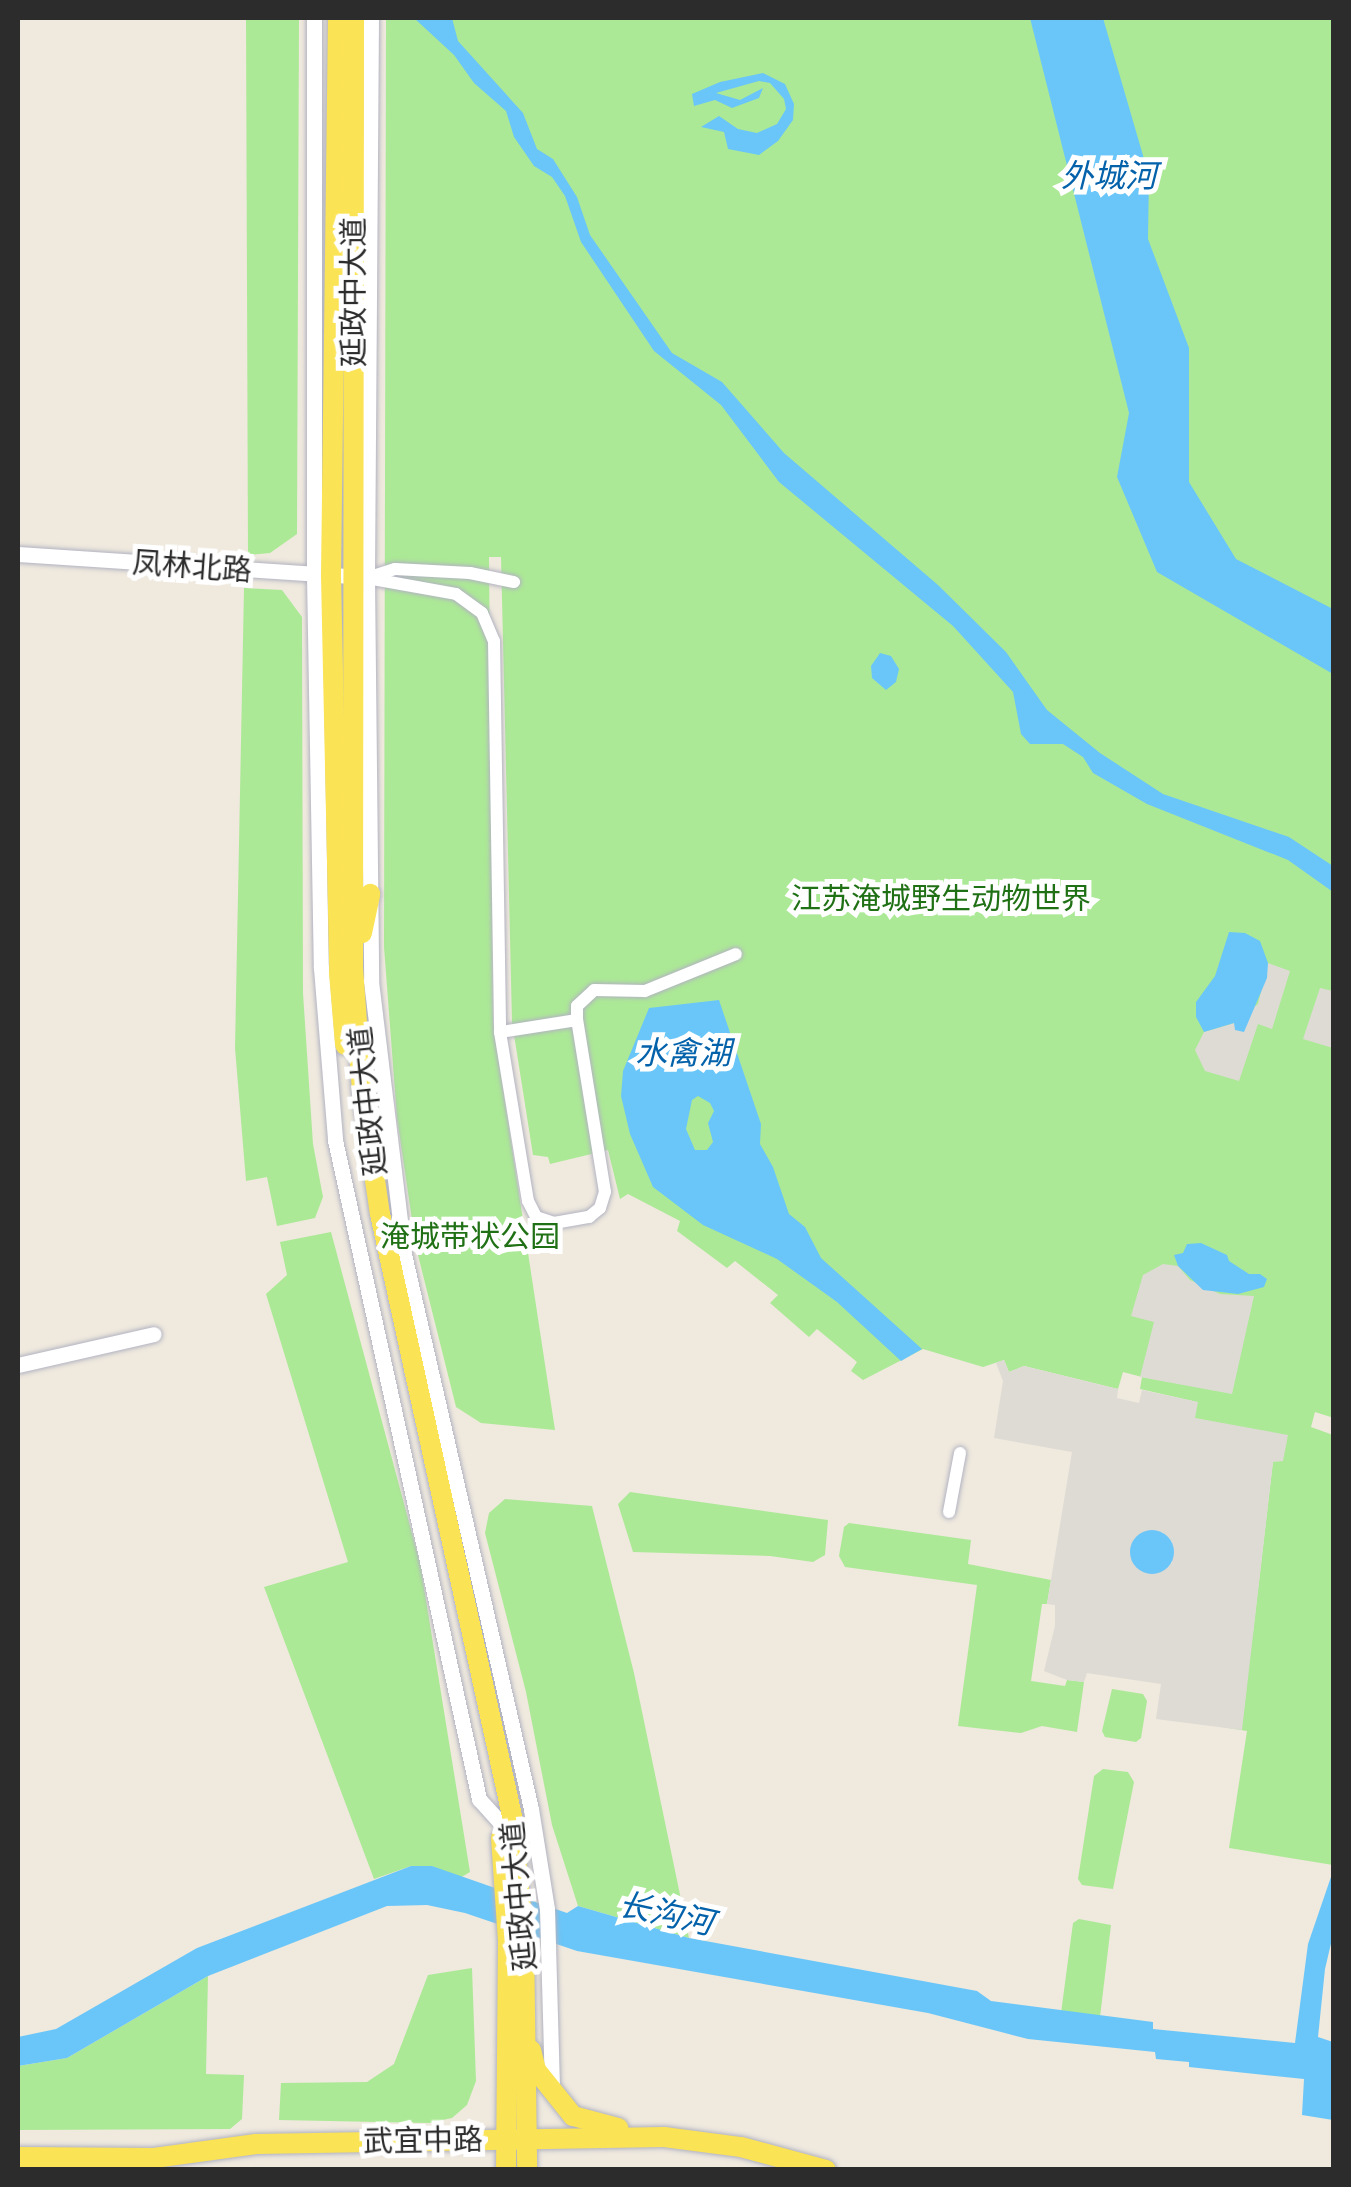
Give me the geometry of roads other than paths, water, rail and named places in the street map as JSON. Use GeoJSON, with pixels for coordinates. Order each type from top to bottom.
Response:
{"type":"FeatureCollection","features":[{"type":"Feature","properties":{"kind":"main road","name":"延政中大道"},"geometry":{"type":"LineString","coordinates":[[338,18],[340,973],[349,1096],[368,1219],[506,1818]]}},
{"type":"Feature","properties":{"kind":"main road","name":"延政中大道"},"geometry":{"type":"LineString","coordinates":[[354,18],[341,576],[354,975],[362,1091],[380,1214],[506,1818],[525,2026],[515,2138],[506,2170]]}},
{"type":"Feature","properties":{"kind":"main road"},"geometry":{"type":"LineString","coordinates":[[354,975],[370,894]]}},
{"type":"Feature","properties":{"kind":"main road","name":"延政中大道"},"geometry":{"type":"LineString","coordinates":[[516,1942],[515,2138],[527,2170]]}},
{"type":"Feature","properties":{"kind":"main road"},"geometry":{"type":"LineString","coordinates":[[525,2026],[536,2070],[573,2116],[664,2137]]}},
{"type":"Feature","properties":{"kind":"main road","name":"武宜中路"},"geometry":{"type":"LineString","coordinates":[[18,2157],[154,2158],[256,2144],[664,2137],[741,2147],[826,2170]]}},
{"type":"Feature","properties":{"kind":"street"},"geometry":{"type":"LineString","coordinates":[[314,18],[341,576],[370,894],[371,981],[404,1254],[531,1809],[550,1948],[552,2094]]}},
{"type":"Feature","properties":{"kind":"street"},"geometry":{"type":"LineString","coordinates":[[341,576],[371,18]]}},
{"type":"Feature","properties":{"kind":"street","name":"凤林北路"},"geometry":{"type":"LineString","coordinates":[[18,554],[341,576]]}},
{"type":"Feature","properties":{"kind":"street"},"geometry":{"type":"LineString","coordinates":[[341,576],[395,569],[470,573],[514,582]]}},
{"type":"Feature","properties":{"kind":"street"},"geometry":{"type":"LineString","coordinates":[[341,576],[456,594],[482,612],[494,641],[500,1032],[528,1201],[536,1217],[554,1223],[589,1216],[600,1208],[604,1192],[577,1006],[594,990],[645,991],[736,954]]}},
{"type":"Feature","properties":{"kind":"street"},"geometry":{"type":"LineString","coordinates":[[500,1032],[577,1020]]}},
{"type":"Feature","properties":{"kind":"street"},"geometry":{"type":"LineString","coordinates":[[18,1365],[154,1334]]}},
{"type":"Feature","properties":{"kind":"street"},"geometry":{"type":"LineString","coordinates":[[949,1512],[960,1453]]}},
{"type":"Feature","properties":{"kind":"water"},"geometry":{"type":"Polygon","coordinates":[[[414,18],[452,18],[458,41],[523,113],[537,149],[553,159],[577,197],[590,235],[672,353],[722,382],[784,453],[938,585],[1006,652],[1047,710],[1100,753],[1163,794],[1289,837],[1333,866],[1333,892],[1288,860],[1147,804],[1093,773],[1083,757],[1063,744],[1030,744],[1021,734],[1013,692],[953,626],[779,482],[721,405],[654,351],[581,242],[565,196],[552,177],[534,166],[514,137],[506,111],[474,83],[454,55],[414,18]]]}},
{"type":"Feature","properties":{"kind":"water","name":"外城河"},"geometry":{"type":"Polygon","coordinates":[[[1030,18],[1103,18],[1149,176],[1148,239],[1189,348],[1189,482],[1236,559],[1333,609],[1333,674],[1157,572],[1117,477],[1129,413],[1030,18]]]}},
{"type":"Feature","properties":{"kind":"water"},"geometry":{"type":"Polygon","coordinates":[[[763,73],[785,84],[794,104],[793,120],[778,141],[759,155],[728,149],[724,132],[701,127],[719,116],[738,129],[757,133],[777,124],[786,109],[784,99],[770,83],[759,81],[716,93],[740,100],[763,88],[759,98],[732,108],[715,100],[694,106],[692,94],[720,82],[763,73]]]}},
{"type":"Feature","properties":{"kind":"water"},"geometry":{"type":"Polygon","coordinates":[[[880,653],[891,656],[899,669],[896,682],[886,690],[872,678],[871,666],[880,653]]]}},
{"type":"Feature","properties":{"kind":"water"},"geometry":{"type":"Polygon","coordinates":[[[1229,932],[1245,933],[1260,941],[1268,963],[1267,978],[1244,1032],[1235,1030],[1234,1023],[1204,1032],[1196,1017],[1196,1002],[1215,976],[1229,932]]]}},
{"type":"Feature","properties":{"kind":"water","name":"水禽湖"},"geometry":{"type":"Polygon","coordinates":[[[719,1000],[761,1124],[760,1144],[773,1167],[789,1214],[805,1227],[821,1258],[922,1349],[901,1361],[837,1302],[777,1259],[703,1225],[653,1187],[630,1134],[621,1096],[623,1071],[649,1008],[719,1000]],[[698,1096],[692,1100],[686,1129],[695,1150],[707,1150],[713,1142],[708,1123],[714,1111],[710,1103],[698,1096]]]}},
{"type":"Feature","properties":{"kind":"water"},"geometry":{"type":"Polygon","coordinates":[[[1201,1243],[1227,1255],[1229,1261],[1249,1274],[1260,1274],[1267,1279],[1264,1287],[1238,1294],[1203,1290],[1178,1266],[1174,1255],[1183,1253],[1187,1244],[1201,1243]]]}},
{"type":"Feature","properties":{"kind":"water"},"geometry":{"type":"Polygon","coordinates":[[[1152,1530],[1168,1536],[1174,1552],[1168,1568],[1152,1574],[1136,1568],[1130,1552],[1136,1536],[1152,1530]]]}},
{"type":"Feature","properties":{"kind":"water"},"geometry":{"type":"Polygon","coordinates":[[[411,1866],[432,1866],[567,1913],[578,1906],[689,1938],[977,1991],[991,2001],[1153,2022],[1153,2029],[1295,2043],[1308,1944],[1333,1871],[1333,1935],[1318,2037],[1333,2042],[1333,2120],[1302,2115],[1304,2079],[1189,2067],[1189,2062],[1156,2059],[1155,2052],[1028,2039],[928,2013],[577,1951],[465,1913],[427,1905],[387,1906],[208,1976],[67,2058],[18,2066],[18,2037],[56,2029],[197,1948],[411,1866]]]}},
{"type":"Feature","properties":{"kind":"park label","name":"江苏淹城野生动物世界"},"geometry":{"type":"Point","coordinates":[941,898]}},
{"type":"Feature","properties":{"kind":"park label","name":"淹城带状公园"},"geometry":{"type":"Point","coordinates":[470,1236]}},
{"type":"Feature","properties":{"kind":"water label","name":"长沟河"},"geometry":{"type":"Point","coordinates":[666,1913]}}]}
